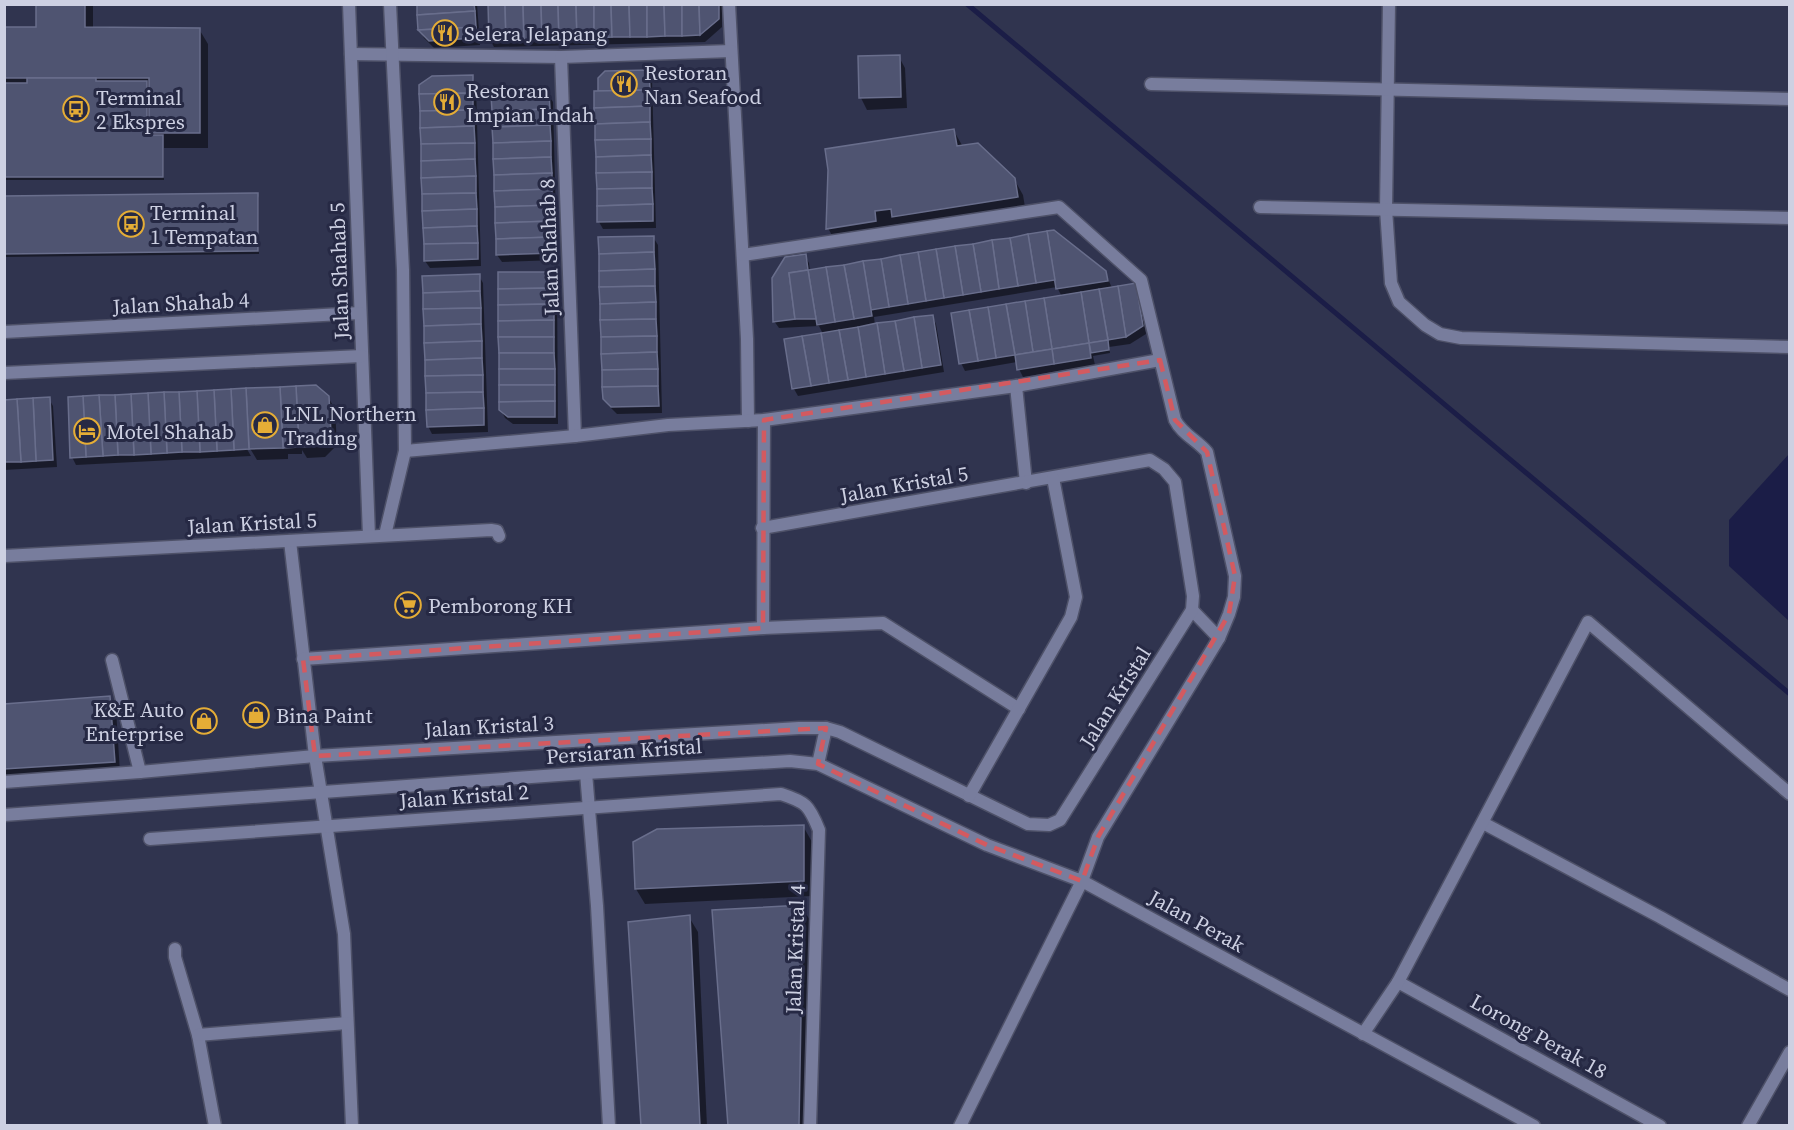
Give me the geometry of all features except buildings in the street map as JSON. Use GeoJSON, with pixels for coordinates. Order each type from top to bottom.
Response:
{"type":"FeatureCollection","features":[{"type":"Feature","properties":{"kind":"street","name":"Jalan Shahab 5"},"geometry":{"type":"LineString","coordinates":[[349,4],[369,536]]}},
{"type":"Feature","properties":{"kind":"street"},"geometry":{"type":"LineString","coordinates":[[385,535],[405,451],[403,270],[390,4]]}},
{"type":"Feature","properties":{"kind":"street"},"geometry":{"type":"LineString","coordinates":[[729,4],[747,339],[748,421]]}},
{"type":"Feature","properties":{"kind":"street"},"geometry":{"type":"LineString","coordinates":[[1389,4],[1386,209],[1391,284],[1400,302],[1425,325],[1440,334],[1461,338],[1790,347]]}},
{"type":"Feature","properties":{"kind":"street"},"geometry":{"type":"LineString","coordinates":[[351,54],[561,57],[731,51]]}},
{"type":"Feature","properties":{"kind":"street","name":"Jalan Shahab 8"},"geometry":{"type":"LineString","coordinates":[[561,57],[574,436]]}},
{"type":"Feature","properties":{"kind":"street"},"geometry":{"type":"LineString","coordinates":[[1151,84],[1790,99]]}},
{"type":"Feature","properties":{"kind":"street"},"geometry":{"type":"LineString","coordinates":[[743,255],[1059,207],[1141,280],[1175,420],[1178,427],[1202,445],[1207,452],[1235,576],[1234,597],[1229,614],[1219,638],[1098,837],[1082,881],[960,1125]]}},
{"type":"Feature","properties":{"kind":"street"},"geometry":{"type":"LineString","coordinates":[[1260,207],[1790,218]]}},
{"type":"Feature","properties":{"kind":"street","name":"Jalan Shahab 4"},"geometry":{"type":"LineString","coordinates":[[4,332],[360,313]]}},
{"type":"Feature","properties":{"kind":"street"},"geometry":{"type":"LineString","coordinates":[[4,374],[362,356]]}},
{"type":"Feature","properties":{"kind":"street"},"geometry":{"type":"LineString","coordinates":[[405,451],[668,425],[764,420],[1016,386],[1160,360]]}},
{"type":"Feature","properties":{"kind":"street"},"geometry":{"type":"LineString","coordinates":[[1016,386],[1026,483]]}},
{"type":"Feature","properties":{"kind":"street"},"geometry":{"type":"LineString","coordinates":[[763,628],[764,420]]}},
{"type":"Feature","properties":{"kind":"street"},"geometry":{"type":"LineString","coordinates":[[969,796],[1071,616],[1076,597],[1053,478],[1150,460],[1164,469],[1174,482],[1193,596],[1192,610],[1219,638]]}},
{"type":"Feature","properties":{"kind":"street","name":"Jalan Kristal 5"},"geometry":{"type":"LineString","coordinates":[[762,528],[1053,478]]}},
{"type":"Feature","properties":{"kind":"street","name":"Jalan Kristal 5"},"geometry":{"type":"LineString","coordinates":[[4,555],[491,530],[496,531],[499,536]]}},
{"type":"Feature","properties":{"kind":"street"},"geometry":{"type":"LineString","coordinates":[[290,541],[315,756],[344,934],[352,1125]]}},
{"type":"Feature","properties":{"kind":"street","name":"Jalan Kristal"},"geometry":{"type":"LineString","coordinates":[[840,732],[1028,824],[1049,825],[1060,820],[1192,610]]}},
{"type":"Feature","properties":{"kind":"street"},"geometry":{"type":"LineString","coordinates":[[1364,1034],[1398,982],[1588,622],[1790,794]]}},
{"type":"Feature","properties":{"kind":"street"},"geometry":{"type":"LineString","coordinates":[[303,659],[763,628],[883,623],[1019,709]]}},
{"type":"Feature","properties":{"kind":"street"},"geometry":{"type":"LineString","coordinates":[[112,660],[140,772]]}},
{"type":"Feature","properties":{"kind":"street","name":"Jalan Kristal 3"},"geometry":{"type":"LineString","coordinates":[[4,782],[315,756],[626,737],[800,728],[826,728],[840,732]]}},
{"type":"Feature","properties":{"kind":"street"},"geometry":{"type":"LineString","coordinates":[[818,764],[826,728]]}},
{"type":"Feature","properties":{"kind":"street","name":"Persiaran Kristal"},"geometry":{"type":"LineString","coordinates":[[4,815],[586,773],[790,761],[818,764],[987,845],[1082,881]]}},
{"type":"Feature","properties":{"kind":"street"},"geometry":{"type":"LineString","coordinates":[[586,773],[598,918],[609,1125]]}},
{"type":"Feature","properties":{"kind":"street","name":"Jalan Kristal 2"},"geometry":{"type":"LineString","coordinates":[[150,839],[781,794]]}},
{"type":"Feature","properties":{"kind":"street","name":"Jalan Kristal 4"},"geometry":{"type":"LineString","coordinates":[[781,794],[801,800],[813,814],[819,830],[810,1125]]}},
{"type":"Feature","properties":{"kind":"street"},"geometry":{"type":"LineString","coordinates":[[1483,823],[1660,917],[1790,990]]}},
{"type":"Feature","properties":{"kind":"street","name":"Jalan Perak"},"geometry":{"type":"LineString","coordinates":[[1082,881],[1534,1125]]}},
{"type":"Feature","properties":{"kind":"street"},"geometry":{"type":"LineString","coordinates":[[175,949],[175,957],[198,1035],[215,1125]]}},
{"type":"Feature","properties":{"kind":"street","name":"Lorong Perak 18"},"geometry":{"type":"LineString","coordinates":[[1398,982],[1660,1125]]}},
{"type":"Feature","properties":{"kind":"street"},"geometry":{"type":"LineString","coordinates":[[198,1035],[347,1023]]}},
{"type":"Feature","properties":{"kind":"street"},"geometry":{"type":"LineString","coordinates":[[1748,1125],[1790,1052]]}},
{"type":"Feature","properties":{"kind":"highlighted area"},"geometry":{"type":"Polygon","coordinates":[[[1160,360],[1175,420],[1207,452],[1235,576],[1229,614],[1098,837],[1082,881],[987,845],[818,764],[826,728],[315,756],[303,659],[763,628],[764,420],[1160,360]]]}},
{"type":"Feature","properties":{"kind":"shaded area"},"geometry":{"type":"Polygon","coordinates":[[[1789,454],[1789,621],[1729,566],[1729,520],[1789,454]]]}},
{"type":"Feature","properties":{"kind":"waterway"},"geometry":{"type":"LineString","coordinates":[[967,4],[1790,694]]}},
{"type":"Feature","properties":{"kind":"place","name":"Selera Jelapang"},"geometry":{"type":"Point","coordinates":[445,33]}},
{"type":"Feature","properties":{"kind":"place","name":"Restoran Nan Seafood"},"geometry":{"type":"Point","coordinates":[624,84]}},
{"type":"Feature","properties":{"kind":"place","name":"Restoran Impian Indah"},"geometry":{"type":"Point","coordinates":[447,102]}},
{"type":"Feature","properties":{"kind":"place","name":"Terminal 2 Ekspres"},"geometry":{"type":"Point","coordinates":[76,109]}},
{"type":"Feature","properties":{"kind":"place","name":"Terminal 1 Tempatan"},"geometry":{"type":"Point","coordinates":[131,224]}},
{"type":"Feature","properties":{"kind":"place","name":"LNL Northern Trading"},"geometry":{"type":"Point","coordinates":[265,425]}},
{"type":"Feature","properties":{"kind":"place","name":"Motel Shahab"},"geometry":{"type":"Point","coordinates":[87,431]}},
{"type":"Feature","properties":{"kind":"place","name":"Pemborong KH"},"geometry":{"type":"Point","coordinates":[408,605]}},
{"type":"Feature","properties":{"kind":"place","name":"Bina Paint"},"geometry":{"type":"Point","coordinates":[256,715]}},
{"type":"Feature","properties":{"kind":"place","name":"K&E Auto Enterprise"},"geometry":{"type":"Point","coordinates":[204,721]}}]}
